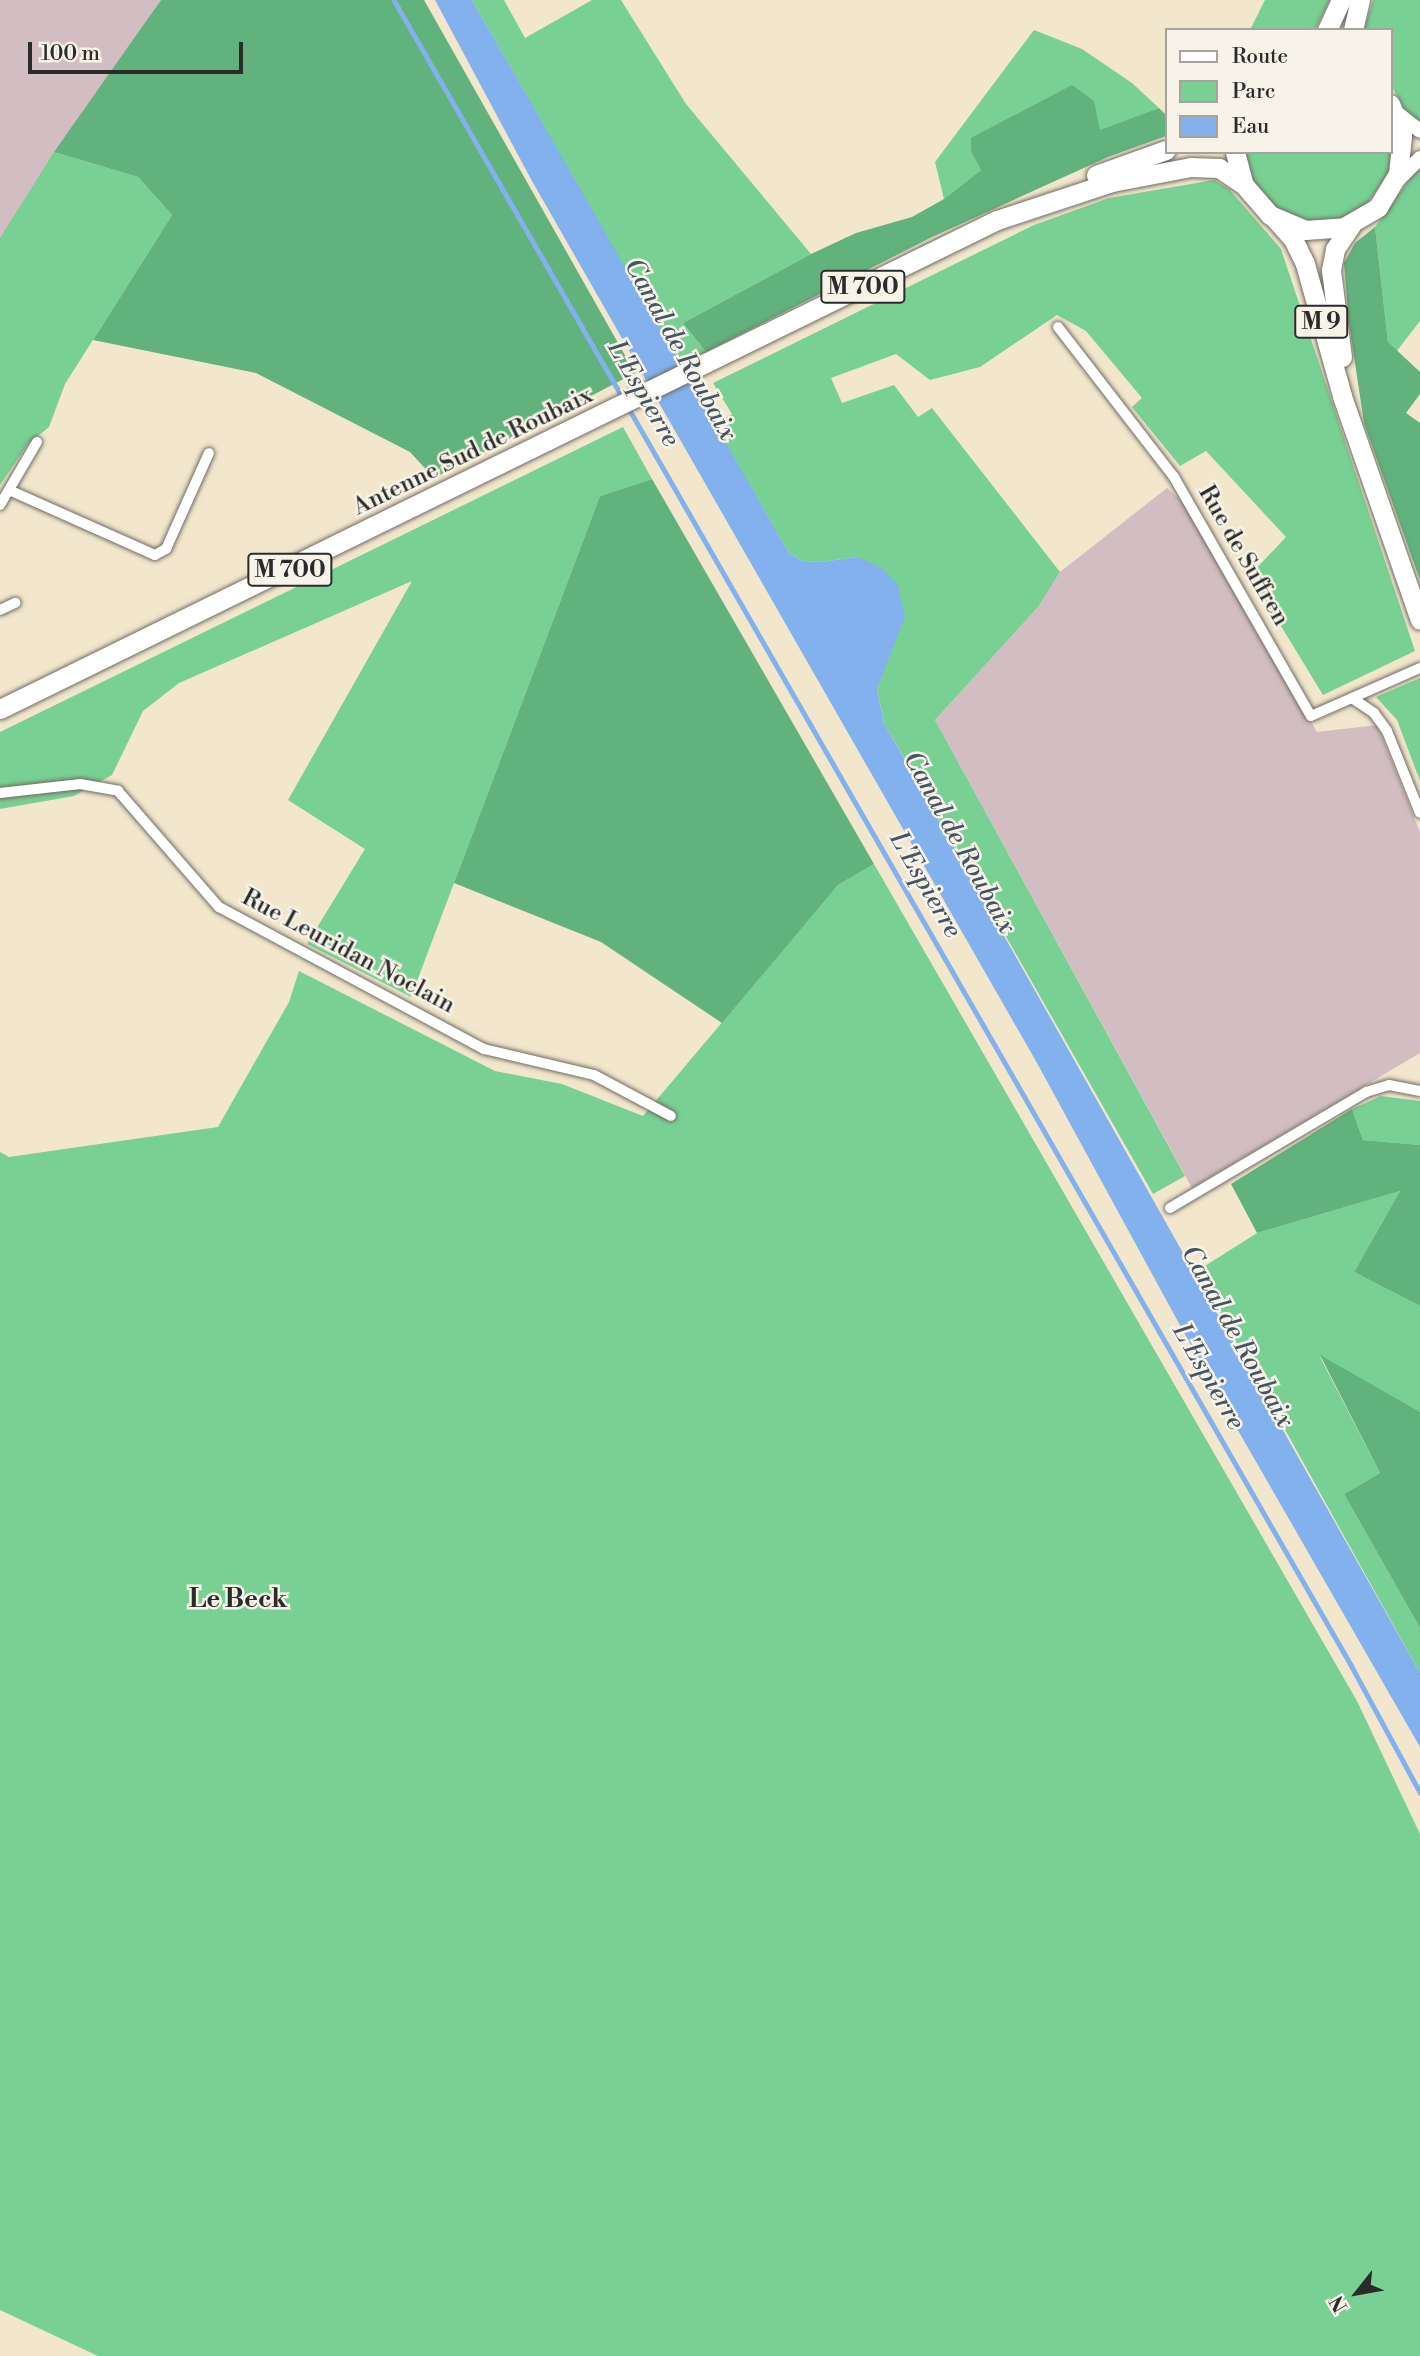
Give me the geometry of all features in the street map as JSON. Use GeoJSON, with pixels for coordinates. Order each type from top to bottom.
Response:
{"type":"FeatureCollection","features":[{"type":"Feature","properties":{"kind":"highway"},"geometry":{"type":"LineString","coordinates":[[1328,28],[1341,0]]}},
{"type":"Feature","properties":{"kind":"highway"},"geometry":{"type":"LineString","coordinates":[[1353,28],[1360,0]]}},
{"type":"Feature","properties":{"kind":"highway"},"geometry":{"type":"LineString","coordinates":[[1236,154],[1244,185],[1275,219],[1313,231],[1351,225],[1378,207],[1393,186],[1402,148],[1392,107]]}},
{"type":"Feature","properties":{"kind":"highway","name":"M 700"},"geometry":{"type":"LineString","coordinates":[[997,220],[1050,193],[1164,151]]}},
{"type":"Feature","properties":{"kind":"highway","name":"Antenne Sud de Roubaix"},"geometry":{"type":"LineString","coordinates":[[0,709],[729,354],[997,220],[1111,182],[1191,167],[1219,168],[1244,185]]}},
{"type":"Feature","properties":{"kind":"highway","name":"M 9"},"geometry":{"type":"LineString","coordinates":[[1275,219],[1301,254],[1354,431],[1420,620]]}},
{"type":"Feature","properties":{"kind":"highway","name":"M 9"},"geometry":{"type":"LineString","coordinates":[[1351,225],[1335,249],[1331,283],[1354,431]]}},
{"type":"Feature","properties":{"kind":"street"},"geometry":{"type":"LineString","coordinates":[[1392,107],[1420,131]]}},
{"type":"Feature","properties":{"kind":"street"},"geometry":{"type":"LineString","coordinates":[[1393,186],[1420,158]]}},
{"type":"Feature","properties":{"kind":"street","name":"Rue de Suffren"},"geometry":{"type":"LineString","coordinates":[[1058,327],[1174,477],[1311,716],[1420,668]]}},
{"type":"Feature","properties":{"kind":"street"},"geometry":{"type":"LineString","coordinates":[[0,505],[37,442]]}},
{"type":"Feature","properties":{"kind":"street"},"geometry":{"type":"LineString","coordinates":[[9,490],[156,555],[166,549],[209,453]]}},
{"type":"Feature","properties":{"kind":"street"},"geometry":{"type":"LineString","coordinates":[[0,610],[15,603]]}},
{"type":"Feature","properties":{"kind":"street"},"geometry":{"type":"LineString","coordinates":[[1352,698],[1374,713],[1387,731],[1420,813]]}},
{"type":"Feature","properties":{"kind":"street","name":"Rue Leuridan Noclain"},"geometry":{"type":"LineString","coordinates":[[0,793],[79,784],[117,791],[219,907],[484,1049],[594,1075],[671,1116]]}},
{"type":"Feature","properties":{"kind":"street"},"geometry":{"type":"LineString","coordinates":[[1170,1208],[1366,1092],[1389,1085],[1420,1091]]}},
{"type":"Feature","properties":{"kind":"shaded area"},"geometry":{"type":"Polygon","coordinates":[[[0,0],[161,0],[0,238],[0,0]]]}},
{"type":"Feature","properties":{"kind":"shaded area"},"geometry":{"type":"Polygon","coordinates":[[[1167,488],[1185,504],[1317,732],[1377,725],[1420,832],[1420,1053],[1192,1188],[935,720],[1038,607],[1060,572],[1167,488]]]}},
{"type":"Feature","properties":{"kind":"green space"},"geometry":{"type":"Polygon","coordinates":[[[161,0],[424,0],[635,373],[434,478],[410,452],[256,373],[93,340],[172,215],[138,177],[54,152],[161,0]]]}},
{"type":"Feature","properties":{"kind":"green space"},"geometry":{"type":"Polygon","coordinates":[[[472,0],[504,0],[525,38],[592,0],[621,0],[686,104],[811,254],[683,323],[706,352],[679,364],[472,0]]]}},
{"type":"Feature","properties":{"kind":"green space"},"geometry":{"type":"Polygon","coordinates":[[[1265,0],[1330,0],[1316,28],[1251,28],[1265,0]]]}},
{"type":"Feature","properties":{"kind":"green space"},"geometry":{"type":"Polygon","coordinates":[[[1373,0],[1420,0],[1420,124],[1407,113],[1392,87],[1392,28],[1365,28],[1373,0]]]}},
{"type":"Feature","properties":{"kind":"green space"},"geometry":{"type":"Polygon","coordinates":[[[1034,30],[1082,49],[1132,83],[1159,108],[1099,131],[971,152],[981,170],[944,199],[935,162],[1034,30]]]}},
{"type":"Feature","properties":{"kind":"green space"},"geometry":{"type":"Polygon","coordinates":[[[1072,85],[1094,101],[1100,130],[1159,108],[1164,113],[1164,137],[1108,157],[932,237],[706,352],[683,323],[811,254],[856,233],[912,217],[944,199],[981,170],[971,152],[971,138],[1072,85]]]}},
{"type":"Feature","properties":{"kind":"green space"},"geometry":{"type":"Polygon","coordinates":[[[54,152],[138,177],[172,215],[65,384],[49,427],[28,444],[0,485],[0,238],[54,152]]]}},
{"type":"Feature","properties":{"kind":"green space"},"geometry":{"type":"Polygon","coordinates":[[[1245,154],[1391,154],[1388,175],[1366,205],[1338,220],[1306,221],[1281,212],[1254,185],[1245,154]]]}},
{"type":"Feature","properties":{"kind":"green space"},"geometry":{"type":"Polygon","coordinates":[[[1420,165],[1420,321],[1396,352],[1388,342],[1375,227],[1420,165]]]}},
{"type":"Feature","properties":{"kind":"green space"},"geometry":{"type":"Polygon","coordinates":[[[1214,180],[1229,189],[1281,249],[1415,651],[1323,695],[1250,575],[1286,537],[1206,451],[1180,466],[1132,407],[1142,398],[1086,331],[1057,315],[980,367],[930,380],[896,354],[831,378],[842,403],[894,385],[918,417],[932,408],[1060,572],[1038,607],[935,720],[1185,1176],[1153,1194],[884,723],[877,689],[890,653],[858,557],[820,562],[802,561],[789,553],[714,424],[732,414],[713,383],[1034,225],[1109,198],[1214,180]]]}},
{"type":"Feature","properties":{"kind":"green space"},"geometry":{"type":"Polygon","coordinates":[[[1375,227],[1388,342],[1420,372],[1420,394],[1406,413],[1420,423],[1420,580],[1364,423],[1349,323],[1344,263],[1355,243],[1375,227]]]}},
{"type":"Feature","properties":{"kind":"green space"},"geometry":{"type":"Polygon","coordinates":[[[623,427],[652,479],[600,496],[411,997],[307,944],[365,849],[288,800],[412,581],[179,683],[143,711],[112,775],[74,796],[0,809],[0,732],[623,427]]]}},
{"type":"Feature","properties":{"kind":"green space"},"geometry":{"type":"Polygon","coordinates":[[[652,479],[874,864],[838,885],[722,1023],[601,942],[454,883],[600,496],[652,479]]]}},
{"type":"Feature","properties":{"kind":"green space"},"geometry":{"type":"Polygon","coordinates":[[[1420,678],[1420,781],[1397,720],[1376,697],[1420,678]]]}},
{"type":"Feature","properties":{"kind":"green space"},"geometry":{"type":"Polygon","coordinates":[[[874,864],[1357,1701],[1420,1834],[1420,2356],[98,2356],[0,2310],[0,1152],[9,1157],[218,1127],[289,1002],[299,971],[495,1071],[562,1084],[643,1116],[838,885],[874,864]]]}},
{"type":"Feature","properties":{"kind":"green space"},"geometry":{"type":"Polygon","coordinates":[[[1381,1096],[1420,1101],[1420,1145],[1363,1140],[1352,1109],[1381,1096]]]}},
{"type":"Feature","properties":{"kind":"green space"},"geometry":{"type":"Polygon","coordinates":[[[1352,1109],[1363,1140],[1420,1145],[1420,1306],[1354,1272],[1400,1191],[1257,1233],[1231,1184],[1352,1109]]]}},
{"type":"Feature","properties":{"kind":"green space"},"geometry":{"type":"Polygon","coordinates":[[[1400,1191],[1354,1272],[1420,1306],[1420,1412],[1320,1357],[1380,1473],[1344,1494],[1420,1628],[1420,1673],[1197,1271],[1257,1233],[1400,1191]]]}},
{"type":"Feature","properties":{"kind":"green space"},"geometry":{"type":"Polygon","coordinates":[[[1320,1355],[1420,1412],[1420,1628],[1344,1494],[1380,1473],[1320,1355]]]}},
{"type":"Feature","properties":{"kind":"water"},"geometry":{"type":"Polygon","coordinates":[[[435,0],[472,0],[789,553],[802,561],[820,562],[858,557],[882,568],[898,585],[905,617],[877,689],[884,723],[1420,1673],[1420,1747],[1224,1406],[1037,1063],[532,181],[435,0]]]}},
{"type":"Feature","properties":{"kind":"waterway","name":"L'Espierre"},"geometry":{"type":"LineString","coordinates":[[394,0],[622,397]]}},
{"type":"Feature","properties":{"kind":"waterway","name":"L'Espierre"},"geometry":{"type":"LineString","coordinates":[[628,407],[1351,1665],[1420,1792]]}},
{"type":"Feature","properties":{"kind":"district","name":"Le Beck"},"geometry":{"type":"Point","coordinates":[238,1600]}},
{"type":"Feature","properties":{"kind":"water label","name":"Canal de Roubaix"},"geometry":{"type":"Point","coordinates":[680,350]}},
{"type":"Feature","properties":{"kind":"water label","name":"Canal de Roubaix"},"geometry":{"type":"Point","coordinates":[959,843]}},
{"type":"Feature","properties":{"kind":"water label","name":"Canal de Roubaix"},"geometry":{"type":"Point","coordinates":[1237,1337]}}]}
